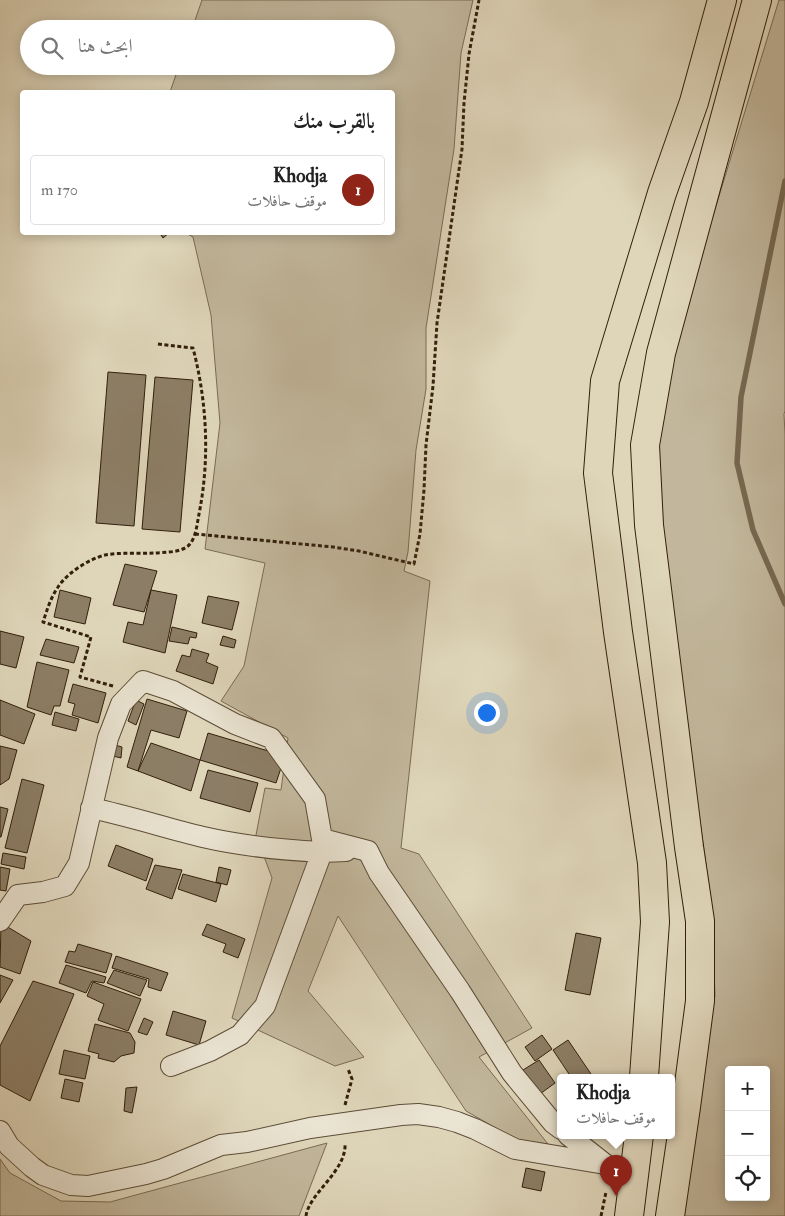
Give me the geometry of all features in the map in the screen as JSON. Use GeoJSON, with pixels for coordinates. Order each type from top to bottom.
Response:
{"type":"FeatureCollection","features":[{"type":"Feature","properties":{"kind":"highway"},"geometry":{"type":"LineString","coordinates":[[644,1074],[655,922],[652,863],[618,632],[598,473],[605,381],[662,193],[694,102],[722,0]]}},
{"type":"Feature","properties":{"kind":"highway"},"geometry":{"type":"LineString","coordinates":[[670,1216],[700,1001],[700,921],[648,525],[645,445],[661,353],[757,0]]}},
{"type":"Feature","properties":{"kind":"highway"},"geometry":{"type":"LineString","coordinates":[[622,1199],[638,1139]]}},
{"type":"Feature","properties":{"kind":"street"},"geometry":{"type":"LineString","coordinates":[[3,910],[18,896],[65,886],[79,864],[108,738],[121,704],[143,681],[173,691],[235,724],[271,738],[315,799],[322,839],[368,851],[379,873],[460,991],[512,1073],[557,1126]]}},
{"type":"Feature","properties":{"kind":"street"},"geometry":{"type":"LineString","coordinates":[[92,808],[203,837],[242,845],[322,852],[368,851]]}},
{"type":"Feature","properties":{"kind":"street"},"geometry":{"type":"LineString","coordinates":[[170,1066],[210,1051],[240,1035],[265,1006],[322,852]]}},
{"type":"Feature","properties":{"kind":"street"},"geometry":{"type":"LineString","coordinates":[[0,1131],[10,1146],[43,1175],[71,1185],[88,1186],[154,1172],[221,1145],[247,1142],[310,1128],[418,1114],[457,1122],[515,1149],[605,1164]]}},
{"type":"Feature","properties":{"kind":"street"},"geometry":{"type":"LineString","coordinates":[[573,1139],[605,1164],[622,1199]]}},
{"type":"Feature","properties":{"kind":"path"},"geometry":{"type":"LineString","coordinates":[[195,534],[333,547],[414,564],[420,534],[437,323],[462,149],[469,54],[479,0]]}},
{"type":"Feature","properties":{"kind":"path"},"geometry":{"type":"LineString","coordinates":[[133,691],[80,677],[91,637],[43,622],[58,586],[73,572],[87,563],[104,556],[181,550],[190,545],[195,534],[206,469],[204,410],[200,376],[193,348],[157,344]]}},
{"type":"Feature","properties":{"kind":"path"},"geometry":{"type":"LineString","coordinates":[[306,1216],[330,1179],[346,1148],[342,1123],[352,1079],[348,1069]]}},
{"type":"Feature","properties":{"kind":"path"},"geometry":{"type":"LineString","coordinates":[[601,1216],[622,1199]]}},
{"type":"Feature","properties":{"kind":"shaded area"},"geometry":{"type":"Polygon","coordinates":[[[202,0],[473,0],[461,53],[454,149],[426,328],[426,389],[416,450],[408,552],[404,571],[430,581],[401,848],[419,854],[532,1028],[479,1057],[548,1144],[517,1140],[466,1111],[338,916],[308,991],[364,1057],[335,1066],[232,1018],[272,878],[256,835],[265,788],[281,790],[288,738],[221,701],[244,666],[265,563],[205,549],[220,423],[211,315],[193,237],[190,235],[395,235],[395,90],[171,90],[176,75],[395,75],[395,20],[195,20],[202,0]]]}},
{"type":"Feature","properties":{"kind":"shaded area"},"geometry":{"type":"Polygon","coordinates":[[[779,0],[785,0],[785,1216],[670,1216],[700,1001],[715,997],[712,908],[661,536],[653,448],[690,291],[779,0]]]}},
{"type":"Feature","properties":{"kind":"shaded area"},"geometry":{"type":"Polygon","coordinates":[[[327,1143],[299,1216],[0,1216],[0,1159],[10,1173],[61,1201],[110,1202],[327,1143]]]}},
{"type":"Feature","properties":{"kind":"building"},"geometry":{"type":"Polygon","coordinates":[[[108,372],[146,375],[134,526],[96,523],[108,372]]]}},
{"type":"Feature","properties":{"kind":"building"},"geometry":{"type":"Polygon","coordinates":[[[155,377],[193,380],[180,532],[142,529],[155,377]]]}},
{"type":"Feature","properties":{"kind":"building"},"geometry":{"type":"Polygon","coordinates":[[[125,564],[157,571],[144,612],[113,605],[125,564]]]}},
{"type":"Feature","properties":{"kind":"building"},"geometry":{"type":"Polygon","coordinates":[[[60,590],[91,598],[85,624],[54,617],[60,590]]]}},
{"type":"Feature","properties":{"kind":"building"},"geometry":{"type":"Polygon","coordinates":[[[151,590],[177,595],[165,653],[123,642],[128,622],[143,625],[151,590]]]}},
{"type":"Feature","properties":{"kind":"building"},"geometry":{"type":"Polygon","coordinates":[[[208,596],[239,602],[232,630],[202,623],[208,596]]]}},
{"type":"Feature","properties":{"kind":"building"},"geometry":{"type":"Polygon","coordinates":[[[172,627],[197,633],[196,638],[190,637],[188,644],[169,641],[172,627]]]}},
{"type":"Feature","properties":{"kind":"building"},"geometry":{"type":"Polygon","coordinates":[[[0,631],[24,637],[16,668],[0,664],[0,631]]]}},
{"type":"Feature","properties":{"kind":"building"},"geometry":{"type":"Polygon","coordinates":[[[223,636],[236,640],[234,648],[220,645],[223,636]]]}},
{"type":"Feature","properties":{"kind":"building"},"geometry":{"type":"Polygon","coordinates":[[[46,639],[79,647],[74,663],[40,655],[46,639]]]}},
{"type":"Feature","properties":{"kind":"building"},"geometry":{"type":"Polygon","coordinates":[[[192,649],[209,654],[206,662],[218,667],[213,684],[176,671],[182,655],[190,657],[192,649]]]}},
{"type":"Feature","properties":{"kind":"building"},"geometry":{"type":"Polygon","coordinates":[[[37,662],[69,670],[60,706],[54,706],[51,715],[27,707],[37,662]]]}},
{"type":"Feature","properties":{"kind":"building"},"geometry":{"type":"Polygon","coordinates":[[[73,684],[106,693],[98,723],[72,715],[75,704],[68,702],[73,684]]]}},
{"type":"Feature","properties":{"kind":"building"},"geometry":{"type":"Polygon","coordinates":[[[147,699],[187,711],[179,738],[151,730],[138,771],[127,767],[147,699]]]}},
{"type":"Feature","properties":{"kind":"building"},"geometry":{"type":"Polygon","coordinates":[[[0,700],[35,714],[24,744],[0,735],[0,700]]]}},
{"type":"Feature","properties":{"kind":"building"},"geometry":{"type":"Polygon","coordinates":[[[136,700],[144,704],[136,725],[128,721],[136,700]]]}},
{"type":"Feature","properties":{"kind":"building"},"geometry":{"type":"Polygon","coordinates":[[[55,712],[79,719],[76,731],[52,725],[55,712]]]}},
{"type":"Feature","properties":{"kind":"building"},"geometry":{"type":"Polygon","coordinates":[[[208,733],[285,756],[276,783],[200,760],[208,733]]]}},
{"type":"Feature","properties":{"kind":"building"},"geometry":{"type":"Polygon","coordinates":[[[151,743],[200,760],[191,791],[138,771],[151,743]]]}},
{"type":"Feature","properties":{"kind":"building"},"geometry":{"type":"Polygon","coordinates":[[[115,745],[122,747],[121,758],[113,756],[115,745]]]}},
{"type":"Feature","properties":{"kind":"building"},"geometry":{"type":"Polygon","coordinates":[[[0,746],[17,750],[9,779],[0,785],[0,746]]]}},
{"type":"Feature","properties":{"kind":"building"},"geometry":{"type":"Polygon","coordinates":[[[208,770],[258,783],[250,812],[200,798],[208,770]]]}},
{"type":"Feature","properties":{"kind":"building"},"geometry":{"type":"Polygon","coordinates":[[[22,779],[44,785],[27,853],[5,848],[22,779]]]}},
{"type":"Feature","properties":{"kind":"building"},"geometry":{"type":"Polygon","coordinates":[[[0,807],[8,809],[1,837],[0,837],[0,807]]]}},
{"type":"Feature","properties":{"kind":"building"},"geometry":{"type":"Polygon","coordinates":[[[116,845],[153,859],[146,881],[108,866],[116,845]]]}},
{"type":"Feature","properties":{"kind":"building"},"geometry":{"type":"Polygon","coordinates":[[[3,853],[26,857],[24,869],[1,864],[3,853]]]}},
{"type":"Feature","properties":{"kind":"building"},"geometry":{"type":"Polygon","coordinates":[[[155,865],[182,870],[172,899],[146,889],[155,865]]]}},
{"type":"Feature","properties":{"kind":"building"},"geometry":{"type":"Polygon","coordinates":[[[0,867],[10,869],[6,891],[0,890],[0,867]]]}},
{"type":"Feature","properties":{"kind":"building"},"geometry":{"type":"Polygon","coordinates":[[[219,867],[231,870],[227,885],[216,882],[219,867]]]}},
{"type":"Feature","properties":{"kind":"building"},"geometry":{"type":"Polygon","coordinates":[[[183,874],[221,884],[216,902],[178,889],[183,874]]]}},
{"type":"Feature","properties":{"kind":"building"},"geometry":{"type":"Polygon","coordinates":[[[1,923],[31,941],[20,974],[0,967],[1,923]]]}},
{"type":"Feature","properties":{"kind":"building"},"geometry":{"type":"Polygon","coordinates":[[[207,924],[245,939],[238,958],[223,952],[226,944],[202,935],[207,924]]]}},
{"type":"Feature","properties":{"kind":"building"},"geometry":{"type":"Polygon","coordinates":[[[576,933],[601,938],[590,995],[565,990],[576,933]]]}},
{"type":"Feature","properties":{"kind":"building"},"geometry":{"type":"Polygon","coordinates":[[[78,944],[112,954],[106,973],[65,962],[69,951],[75,952],[78,944]]]}},
{"type":"Feature","properties":{"kind":"building"},"geometry":{"type":"Polygon","coordinates":[[[116,956],[168,973],[161,991],[148,987],[149,979],[112,968],[116,956]]]}},
{"type":"Feature","properties":{"kind":"building"},"geometry":{"type":"Polygon","coordinates":[[[66,965],[106,977],[104,983],[92,981],[86,993],[59,983],[66,965]]]}},
{"type":"Feature","properties":{"kind":"building"},"geometry":{"type":"Polygon","coordinates":[[[114,970],[147,980],[140,996],[107,983],[114,970]]]}},
{"type":"Feature","properties":{"kind":"building"},"geometry":{"type":"Polygon","coordinates":[[[0,975],[13,980],[0,1003],[0,975]]]}},
{"type":"Feature","properties":{"kind":"building"},"geometry":{"type":"Polygon","coordinates":[[[33,981],[74,994],[30,1101],[0,1085],[0,1046],[33,981]]]}},
{"type":"Feature","properties":{"kind":"building"},"geometry":{"type":"Polygon","coordinates":[[[93,982],[141,999],[128,1031],[98,1020],[104,1004],[87,996],[93,982]]]}},
{"type":"Feature","properties":{"kind":"building"},"geometry":{"type":"Polygon","coordinates":[[[173,1011],[206,1021],[199,1045],[166,1035],[173,1011]]]}},
{"type":"Feature","properties":{"kind":"building"},"geometry":{"type":"Polygon","coordinates":[[[144,1018],[153,1022],[147,1035],[138,1032],[144,1018]]]}},
{"type":"Feature","properties":{"kind":"building"},"geometry":{"type":"Polygon","coordinates":[[[95,1024],[130,1033],[135,1042],[134,1053],[121,1056],[114,1062],[98,1058],[99,1054],[88,1051],[95,1024]]]}},
{"type":"Feature","properties":{"kind":"building"},"geometry":{"type":"Polygon","coordinates":[[[542,1035],[552,1049],[535,1061],[525,1047],[542,1035]]]}},
{"type":"Feature","properties":{"kind":"building"},"geometry":{"type":"Polygon","coordinates":[[[568,1040],[591,1074],[569,1074],[553,1050],[568,1040]]]}},
{"type":"Feature","properties":{"kind":"building"},"geometry":{"type":"Polygon","coordinates":[[[64,1050],[90,1056],[85,1079],[59,1074],[64,1050]]]}},
{"type":"Feature","properties":{"kind":"building"},"geometry":{"type":"Polygon","coordinates":[[[539,1060],[555,1083],[540,1094],[523,1070],[539,1060]]]}},
{"type":"Feature","properties":{"kind":"building"},"geometry":{"type":"Polygon","coordinates":[[[65,1079],[83,1083],[79,1102],[61,1098],[65,1079]]]}},
{"type":"Feature","properties":{"kind":"building"},"geometry":{"type":"Polygon","coordinates":[[[137,1087],[132,1113],[124,1111],[126,1088],[137,1087]]]}},
{"type":"Feature","properties":{"kind":"building"},"geometry":{"type":"Polygon","coordinates":[[[526,1168],[545,1172],[541,1191],[522,1187],[526,1168]]]}},
{"type":"Feature","properties":{"kind":"waterway"},"geometry":{"type":"LineString","coordinates":[[785,181],[741,397],[737,463],[753,530],[785,604]]}},
{"type":"Feature","properties":{"kind":"place","name":"Khodja"},"geometry":{"type":"Point","coordinates":[616,1196]}}]}
